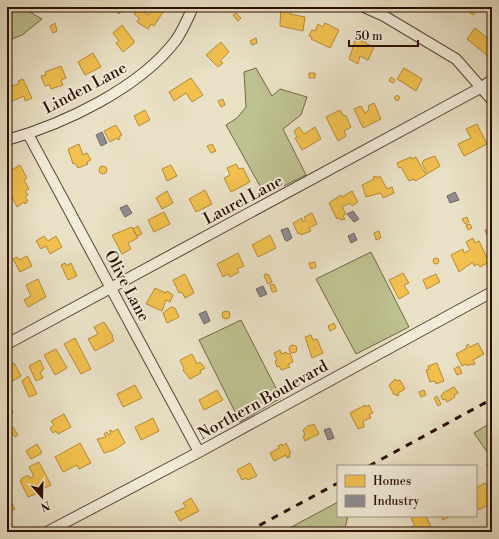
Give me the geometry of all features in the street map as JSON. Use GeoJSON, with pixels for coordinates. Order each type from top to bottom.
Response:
{"type":"FeatureCollection","features":[{"type":"Feature","properties":{"kind":"street","name":"Linden Lane"},"geometry":{"type":"LineString","coordinates":[[7,140],[28,134],[85,109],[132,82],[159,59],[176,39],[193,7]]}},
{"type":"Feature","properties":{"kind":"street"},"geometry":{"type":"LineString","coordinates":[[364,7],[384,16],[456,59],[492,100]]}},
{"type":"Feature","properties":{"kind":"street","name":"Laurel Lane"},"geometry":{"type":"LineString","coordinates":[[7,344],[482,87],[492,80]]}},
{"type":"Feature","properties":{"kind":"street","name":"Olive Lane"},"geometry":{"type":"LineString","coordinates":[[28,134],[199,452]]}},
{"type":"Feature","properties":{"kind":"street","name":"Northern Boulevard"},"geometry":{"type":"LineString","coordinates":[[47,532],[199,452],[492,292]]}},
{"type":"Feature","properties":{"kind":"green space"},"geometry":{"type":"Polygon","coordinates":[[[21,7],[42,19],[22,35],[7,41],[7,15],[21,7]]]}},
{"type":"Feature","properties":{"kind":"green space"},"geometry":{"type":"Polygon","coordinates":[[[256,68],[272,96],[280,89],[307,97],[301,115],[283,129],[306,175],[265,195],[226,125],[237,118],[246,107],[244,72],[256,68]]]}},
{"type":"Feature","properties":{"kind":"green space"},"geometry":{"type":"Polygon","coordinates":[[[371,252],[409,327],[356,354],[316,279],[371,252]]]}},
{"type":"Feature","properties":{"kind":"green space"},"geometry":{"type":"Polygon","coordinates":[[[241,320],[281,398],[240,422],[199,340],[241,320]]]}},
{"type":"Feature","properties":{"kind":"green space"},"geometry":{"type":"Polygon","coordinates":[[[492,422],[492,459],[474,433],[492,422]]]}},
{"type":"Feature","properties":{"kind":"green space"},"geometry":{"type":"Polygon","coordinates":[[[337,503],[337,517],[348,517],[344,532],[282,532],[337,503]]]}},
{"type":"Feature","properties":{"kind":"building: Homes"},"geometry":{"type":"Polygon","coordinates":[[[119,7],[123,10],[119,14],[116,11],[119,7]]]}},
{"type":"Feature","properties":{"kind":"building: Homes"},"geometry":{"type":"Polygon","coordinates":[[[138,7],[146,11],[145,13],[148,15],[154,7],[163,12],[154,26],[151,24],[148,29],[137,22],[139,18],[134,14],[138,7]]]}},
{"type":"Feature","properties":{"kind":"building: Homes"},"geometry":{"type":"Polygon","coordinates":[[[281,7],[291,9],[290,14],[305,17],[303,31],[280,26],[281,7]]]}},
{"type":"Feature","properties":{"kind":"building: Homes"},"geometry":{"type":"Polygon","coordinates":[[[474,7],[477,10],[473,15],[470,13],[474,7]]]}},
{"type":"Feature","properties":{"kind":"building: Homes"},"geometry":{"type":"Polygon","coordinates":[[[236,13],[241,18],[238,21],[233,15],[236,13]]]}},
{"type":"Feature","properties":{"kind":"building: Homes"},"geometry":{"type":"Polygon","coordinates":[[[55,23],[57,31],[53,33],[50,26],[55,23]]]}},
{"type":"Feature","properties":{"kind":"building: Homes"},"geometry":{"type":"Polygon","coordinates":[[[325,23],[339,30],[330,48],[311,39],[312,37],[309,36],[312,30],[315,31],[318,24],[323,27],[325,23]]]}},
{"type":"Feature","properties":{"kind":"building: Homes"},"geometry":{"type":"Polygon","coordinates":[[[122,25],[134,41],[134,43],[123,52],[116,43],[119,41],[113,33],[122,25]]]}},
{"type":"Feature","properties":{"kind":"building: Homes"},"geometry":{"type":"Polygon","coordinates":[[[475,28],[492,42],[492,53],[489,57],[467,39],[475,28]]]}},
{"type":"Feature","properties":{"kind":"building: Homes"},"geometry":{"type":"Polygon","coordinates":[[[256,38],[257,43],[252,45],[250,41],[256,38]]]}},
{"type":"Feature","properties":{"kind":"building: Homes"},"geometry":{"type":"Polygon","coordinates":[[[356,38],[363,42],[364,40],[366,41],[365,43],[374,47],[368,60],[360,56],[358,64],[349,59],[356,38]]]}},
{"type":"Feature","properties":{"kind":"building: Homes"},"geometry":{"type":"Polygon","coordinates":[[[221,42],[229,52],[220,61],[223,63],[218,67],[206,55],[221,42]]]}},
{"type":"Feature","properties":{"kind":"building: Homes"},"geometry":{"type":"Polygon","coordinates":[[[93,53],[101,67],[85,75],[78,62],[93,53]]]}},
{"type":"Feature","properties":{"kind":"building: Homes"},"geometry":{"type":"Polygon","coordinates":[[[61,66],[66,78],[61,80],[63,85],[51,89],[50,85],[45,86],[41,76],[46,75],[45,72],[61,66]]]}},
{"type":"Feature","properties":{"kind":"building: Homes"},"geometry":{"type":"Polygon","coordinates":[[[404,68],[422,79],[416,91],[397,79],[404,68]]]}},
{"type":"Feature","properties":{"kind":"building: Homes"},"geometry":{"type":"Polygon","coordinates":[[[309,73],[315,73],[315,78],[309,78],[309,73]]]}},
{"type":"Feature","properties":{"kind":"building: Homes"},"geometry":{"type":"Polygon","coordinates":[[[391,77],[395,80],[393,83],[389,81],[391,77]]]}},
{"type":"Feature","properties":{"kind":"building: Homes"},"geometry":{"type":"Polygon","coordinates":[[[191,78],[203,95],[192,102],[186,93],[174,101],[169,92],[191,78]]]}},
{"type":"Feature","properties":{"kind":"building: Homes"},"geometry":{"type":"Polygon","coordinates":[[[23,79],[32,98],[25,101],[24,96],[10,102],[7,87],[19,84],[18,81],[23,79]]]}},
{"type":"Feature","properties":{"kind":"building: Homes"},"geometry":{"type":"Polygon","coordinates":[[[397,95],[400,98],[397,101],[394,98],[397,95]]]}},
{"type":"Feature","properties":{"kind":"building: Homes"},"geometry":{"type":"Polygon","coordinates":[[[223,99],[225,105],[221,107],[218,101],[223,99]]]}},
{"type":"Feature","properties":{"kind":"building: Homes"},"geometry":{"type":"Polygon","coordinates":[[[374,103],[381,119],[363,128],[354,109],[361,106],[365,113],[369,110],[368,106],[374,103]]]}},
{"type":"Feature","properties":{"kind":"building: Homes"},"geometry":{"type":"Polygon","coordinates":[[[145,110],[150,120],[139,126],[134,116],[145,110]]]}},
{"type":"Feature","properties":{"kind":"building: Homes"},"geometry":{"type":"Polygon","coordinates":[[[340,110],[343,115],[346,116],[351,127],[344,131],[346,136],[338,141],[326,117],[340,110]]]}},
{"type":"Feature","properties":{"kind":"building: Homes"},"geometry":{"type":"Polygon","coordinates":[[[477,124],[487,144],[464,156],[458,144],[471,138],[466,129],[477,124]]]}},
{"type":"Feature","properties":{"kind":"building: Homes"},"geometry":{"type":"Polygon","coordinates":[[[116,125],[122,135],[119,137],[120,139],[118,140],[117,138],[110,142],[104,131],[116,125]]]}},
{"type":"Feature","properties":{"kind":"building: Homes"},"geometry":{"type":"Polygon","coordinates":[[[299,127],[304,134],[315,127],[321,139],[302,150],[295,138],[297,137],[294,131],[299,127]]]}},
{"type":"Feature","properties":{"kind":"building: Homes"},"geometry":{"type":"Polygon","coordinates":[[[79,144],[83,155],[87,153],[91,160],[87,162],[88,164],[78,168],[75,163],[73,164],[68,149],[79,144]]]}},
{"type":"Feature","properties":{"kind":"building: Homes"},"geometry":{"type":"Polygon","coordinates":[[[212,144],[216,151],[211,153],[207,146],[212,144]]]}},
{"type":"Feature","properties":{"kind":"building: Homes"},"geometry":{"type":"Polygon","coordinates":[[[435,156],[440,166],[427,174],[422,163],[424,160],[435,156]]]}},
{"type":"Feature","properties":{"kind":"building: Homes"},"geometry":{"type":"Polygon","coordinates":[[[411,157],[412,159],[416,157],[426,175],[415,181],[414,179],[409,181],[397,163],[411,157]]]}},
{"type":"Feature","properties":{"kind":"building: Homes"},"geometry":{"type":"Polygon","coordinates":[[[236,164],[239,169],[243,168],[250,182],[231,192],[224,178],[230,175],[227,168],[236,164]]]}},
{"type":"Feature","properties":{"kind":"building: Homes"},"geometry":{"type":"Polygon","coordinates":[[[20,165],[27,178],[24,180],[29,189],[25,191],[28,195],[25,197],[28,201],[17,207],[7,187],[7,173],[20,165]]]}},
{"type":"Feature","properties":{"kind":"building: Homes"},"geometry":{"type":"Polygon","coordinates":[[[171,165],[177,176],[167,181],[162,169],[171,165]]]}},
{"type":"Feature","properties":{"kind":"building: Homes"},"geometry":{"type":"Polygon","coordinates":[[[103,166],[106,167],[106,173],[103,174],[100,173],[99,170],[100,167],[103,166]]]}},
{"type":"Feature","properties":{"kind":"building: Homes"},"geometry":{"type":"Polygon","coordinates":[[[376,176],[377,178],[380,176],[387,189],[392,187],[394,193],[383,198],[381,193],[366,197],[362,185],[374,179],[373,177],[376,176]]]}},
{"type":"Feature","properties":{"kind":"building: Homes"},"geometry":{"type":"Polygon","coordinates":[[[205,190],[212,204],[196,212],[189,199],[205,190]]]}},
{"type":"Feature","properties":{"kind":"building: Homes"},"geometry":{"type":"Polygon","coordinates":[[[167,191],[173,203],[162,209],[156,198],[167,191]]]}},
{"type":"Feature","properties":{"kind":"building: Homes"},"geometry":{"type":"Polygon","coordinates":[[[352,191],[358,202],[352,206],[350,203],[342,207],[346,214],[343,216],[345,219],[337,219],[329,203],[341,195],[342,197],[352,191]]]}},
{"type":"Feature","properties":{"kind":"building: Homes"},"geometry":{"type":"Polygon","coordinates":[[[164,212],[170,224],[154,232],[148,220],[164,212]]]}},
{"type":"Feature","properties":{"kind":"building: Homes"},"geometry":{"type":"Polygon","coordinates":[[[312,213],[317,224],[309,228],[311,231],[301,235],[300,233],[298,234],[293,223],[302,218],[303,222],[306,220],[304,217],[312,213]]]}},
{"type":"Feature","properties":{"kind":"building: Homes"},"geometry":{"type":"Polygon","coordinates":[[[467,217],[469,222],[465,224],[462,219],[467,217]]]}},
{"type":"Feature","properties":{"kind":"building: Homes"},"geometry":{"type":"Polygon","coordinates":[[[470,224],[472,228],[468,230],[466,225],[470,224]]]}},
{"type":"Feature","properties":{"kind":"building: Homes"},"geometry":{"type":"Polygon","coordinates":[[[138,226],[142,234],[137,236],[133,229],[138,226]]]}},
{"type":"Feature","properties":{"kind":"building: Homes"},"geometry":{"type":"Polygon","coordinates":[[[132,227],[138,238],[128,243],[131,249],[122,254],[112,235],[132,227]]]}},
{"type":"Feature","properties":{"kind":"building: Homes"},"geometry":{"type":"Polygon","coordinates":[[[492,227],[492,248],[485,230],[492,227]]]}},
{"type":"Feature","properties":{"kind":"building: Homes"},"geometry":{"type":"Polygon","coordinates":[[[379,231],[381,238],[376,240],[374,233],[379,231]]]}},
{"type":"Feature","properties":{"kind":"building: Homes"},"geometry":{"type":"Polygon","coordinates":[[[270,235],[276,248],[258,257],[252,245],[270,235]]]}},
{"type":"Feature","properties":{"kind":"building: Homes"},"geometry":{"type":"Polygon","coordinates":[[[44,236],[48,241],[56,236],[62,247],[50,254],[46,246],[41,249],[36,241],[44,236]]]}},
{"type":"Feature","properties":{"kind":"building: Homes"},"geometry":{"type":"Polygon","coordinates":[[[473,238],[475,243],[479,241],[489,262],[480,267],[478,264],[474,266],[473,262],[459,272],[451,255],[463,249],[464,253],[470,250],[466,242],[473,238]]]}},
{"type":"Feature","properties":{"kind":"building: Homes"},"geometry":{"type":"Polygon","coordinates":[[[238,253],[244,266],[237,269],[239,272],[230,277],[228,274],[223,277],[217,264],[238,253]]]}},
{"type":"Feature","properties":{"kind":"building: Homes"},"geometry":{"type":"Polygon","coordinates":[[[27,256],[32,266],[20,272],[13,259],[17,257],[19,260],[27,256]]]}},
{"type":"Feature","properties":{"kind":"building: Homes"},"geometry":{"type":"Polygon","coordinates":[[[436,258],[439,261],[436,264],[433,261],[436,258]]]}},
{"type":"Feature","properties":{"kind":"building: Homes"},"geometry":{"type":"Polygon","coordinates":[[[315,262],[316,267],[311,269],[309,263],[315,262]]]}},
{"type":"Feature","properties":{"kind":"building: Homes"},"geometry":{"type":"Polygon","coordinates":[[[65,263],[66,266],[71,263],[77,276],[68,280],[61,265],[65,263]]]}},
{"type":"Feature","properties":{"kind":"building: Homes"},"geometry":{"type":"Polygon","coordinates":[[[403,273],[409,283],[404,285],[409,293],[399,299],[389,280],[403,273]]]}},
{"type":"Feature","properties":{"kind":"building: Homes"},"geometry":{"type":"Polygon","coordinates":[[[185,274],[194,293],[185,298],[182,292],[179,293],[173,280],[185,274]]]}},
{"type":"Feature","properties":{"kind":"building: Homes"},"geometry":{"type":"Polygon","coordinates":[[[265,274],[269,275],[272,282],[268,284],[264,276],[265,274]]]}},
{"type":"Feature","properties":{"kind":"building: Homes"},"geometry":{"type":"Polygon","coordinates":[[[436,274],[440,282],[427,289],[423,280],[436,274]]]}},
{"type":"Feature","properties":{"kind":"building: Homes"},"geometry":{"type":"Polygon","coordinates":[[[38,279],[46,297],[28,307],[24,300],[31,296],[26,285],[38,279]]]}},
{"type":"Feature","properties":{"kind":"building: Homes"},"geometry":{"type":"Polygon","coordinates":[[[274,284],[277,291],[272,292],[270,285],[274,284]]]}},
{"type":"Feature","properties":{"kind":"building: Homes"},"geometry":{"type":"Polygon","coordinates":[[[155,288],[166,293],[167,291],[173,295],[170,302],[166,300],[162,311],[146,304],[155,288]]]}},
{"type":"Feature","properties":{"kind":"building: Homes"},"geometry":{"type":"Polygon","coordinates":[[[171,307],[175,308],[179,317],[167,323],[163,313],[171,307]]]}},
{"type":"Feature","properties":{"kind":"building: Homes"},"geometry":{"type":"Polygon","coordinates":[[[226,311],[229,312],[229,318],[226,319],[223,318],[222,315],[223,312],[226,311]]]}},
{"type":"Feature","properties":{"kind":"building: Homes"},"geometry":{"type":"Polygon","coordinates":[[[104,322],[113,336],[114,341],[95,351],[88,339],[98,334],[94,327],[104,322]]]}},
{"type":"Feature","properties":{"kind":"building: Homes"},"geometry":{"type":"Polygon","coordinates":[[[334,323],[336,328],[330,331],[328,326],[334,323]]]}},
{"type":"Feature","properties":{"kind":"building: Homes"},"geometry":{"type":"Polygon","coordinates":[[[311,335],[313,340],[317,339],[323,353],[312,358],[305,337],[311,335]]]}},
{"type":"Feature","properties":{"kind":"building: Homes"},"geometry":{"type":"Polygon","coordinates":[[[75,338],[91,369],[81,374],[64,344],[75,338]]]}},
{"type":"Feature","properties":{"kind":"building: Homes"},"geometry":{"type":"Polygon","coordinates":[[[478,343],[484,354],[473,360],[475,364],[467,366],[466,364],[462,366],[456,354],[467,348],[466,346],[468,344],[470,347],[478,343]]]}},
{"type":"Feature","properties":{"kind":"building: Homes"},"geometry":{"type":"Polygon","coordinates":[[[293,345],[296,346],[296,352],[293,353],[290,352],[289,349],[290,346],[293,345]]]}},
{"type":"Feature","properties":{"kind":"building: Homes"},"geometry":{"type":"Polygon","coordinates":[[[56,349],[67,368],[55,375],[44,355],[56,349]]]}},
{"type":"Feature","properties":{"kind":"building: Homes"},"geometry":{"type":"Polygon","coordinates":[[[280,350],[281,354],[286,352],[288,354],[290,353],[293,362],[288,364],[290,367],[281,370],[279,366],[277,367],[275,361],[277,360],[274,353],[280,350]]]}},
{"type":"Feature","properties":{"kind":"building: Homes"},"geometry":{"type":"Polygon","coordinates":[[[192,354],[197,364],[200,362],[205,368],[200,371],[201,373],[190,379],[183,370],[184,369],[180,360],[192,354]]]}},
{"type":"Feature","properties":{"kind":"building: Homes"},"geometry":{"type":"Polygon","coordinates":[[[40,360],[44,369],[40,372],[43,378],[36,381],[29,366],[40,360]]]}},
{"type":"Feature","properties":{"kind":"building: Homes"},"geometry":{"type":"Polygon","coordinates":[[[14,363],[21,376],[11,382],[7,375],[7,367],[14,363]]]}},
{"type":"Feature","properties":{"kind":"building: Homes"},"geometry":{"type":"Polygon","coordinates":[[[437,363],[444,381],[436,384],[435,381],[430,382],[426,370],[429,369],[428,366],[437,363]]]}},
{"type":"Feature","properties":{"kind":"building: Homes"},"geometry":{"type":"Polygon","coordinates":[[[459,366],[462,373],[457,375],[454,369],[459,366]]]}},
{"type":"Feature","properties":{"kind":"building: Homes"},"geometry":{"type":"Polygon","coordinates":[[[28,376],[37,394],[29,397],[22,381],[28,376]]]}},
{"type":"Feature","properties":{"kind":"building: Homes"},"geometry":{"type":"Polygon","coordinates":[[[395,379],[397,381],[400,380],[405,389],[398,393],[399,395],[397,396],[396,394],[394,395],[389,385],[395,379]]]}},
{"type":"Feature","properties":{"kind":"building: Homes"},"geometry":{"type":"Polygon","coordinates":[[[135,385],[142,398],[123,407],[117,394],[135,385]]]}},
{"type":"Feature","properties":{"kind":"building: Homes"},"geometry":{"type":"Polygon","coordinates":[[[454,387],[458,393],[454,395],[455,397],[447,402],[445,399],[443,400],[441,396],[443,393],[454,387]]]}},
{"type":"Feature","properties":{"kind":"building: Homes"},"geometry":{"type":"Polygon","coordinates":[[[217,390],[223,400],[204,410],[199,400],[217,390]]]}},
{"type":"Feature","properties":{"kind":"building: Homes"},"geometry":{"type":"Polygon","coordinates":[[[424,390],[426,395],[421,397],[419,392],[424,390]]]}},
{"type":"Feature","properties":{"kind":"building: Homes"},"geometry":{"type":"Polygon","coordinates":[[[437,396],[441,404],[438,406],[434,398],[437,396]]]}},
{"type":"Feature","properties":{"kind":"building: Homes"},"geometry":{"type":"Polygon","coordinates":[[[8,398],[13,413],[7,416],[7,399],[8,398]]]}},
{"type":"Feature","properties":{"kind":"building: Homes"},"geometry":{"type":"Polygon","coordinates":[[[365,405],[365,407],[369,405],[373,413],[369,414],[371,418],[363,421],[364,427],[358,429],[350,413],[365,405]]]}},
{"type":"Feature","properties":{"kind":"building: Homes"},"geometry":{"type":"Polygon","coordinates":[[[64,414],[71,427],[58,434],[56,431],[53,433],[50,428],[54,425],[51,421],[64,414]]]}},
{"type":"Feature","properties":{"kind":"building: Homes"},"geometry":{"type":"Polygon","coordinates":[[[153,418],[159,431],[141,440],[135,427],[153,418]]]}},
{"type":"Feature","properties":{"kind":"building: Homes"},"geometry":{"type":"Polygon","coordinates":[[[314,424],[319,434],[305,441],[303,430],[309,425],[314,424]]]}},
{"type":"Feature","properties":{"kind":"building: Homes"},"geometry":{"type":"Polygon","coordinates":[[[13,427],[18,435],[15,437],[9,429],[13,427]]]}},
{"type":"Feature","properties":{"kind":"building: Homes"},"geometry":{"type":"Polygon","coordinates":[[[118,429],[125,443],[114,450],[104,453],[97,439],[106,437],[104,434],[107,432],[108,435],[111,434],[109,431],[111,430],[112,432],[118,429]]]}},
{"type":"Feature","properties":{"kind":"building: Homes"},"geometry":{"type":"Polygon","coordinates":[[[80,443],[91,463],[79,469],[77,465],[63,472],[55,457],[80,443]]]}},
{"type":"Feature","properties":{"kind":"building: Homes"},"geometry":{"type":"Polygon","coordinates":[[[286,443],[291,453],[289,454],[290,457],[287,458],[286,455],[274,461],[270,453],[279,448],[278,446],[282,444],[283,446],[286,443]]]}},
{"type":"Feature","properties":{"kind":"building: Homes"},"geometry":{"type":"Polygon","coordinates":[[[37,444],[42,453],[31,459],[26,451],[37,444]]]}},
{"type":"Feature","properties":{"kind":"building: Homes"},"geometry":{"type":"Polygon","coordinates":[[[489,461],[492,463],[491,469],[486,465],[489,461]]]}},
{"type":"Feature","properties":{"kind":"building: Homes"},"geometry":{"type":"Polygon","coordinates":[[[39,462],[51,485],[40,490],[41,492],[28,497],[20,481],[28,475],[30,478],[34,476],[29,467],[39,462]]]}},
{"type":"Feature","properties":{"kind":"building: Homes"},"geometry":{"type":"Polygon","coordinates":[[[250,463],[257,476],[248,480],[246,478],[242,480],[237,470],[250,463]]]}},
{"type":"Feature","properties":{"kind":"building: Homes"},"geometry":{"type":"Polygon","coordinates":[[[485,483],[486,485],[488,484],[489,487],[492,485],[492,503],[479,510],[477,506],[477,487],[485,483]]]}},
{"type":"Feature","properties":{"kind":"building: Homes"},"geometry":{"type":"Polygon","coordinates":[[[7,495],[15,509],[7,514],[7,495]]]}},
{"type":"Feature","properties":{"kind":"building: Homes"},"geometry":{"type":"Polygon","coordinates":[[[191,498],[199,511],[180,521],[175,512],[186,507],[183,503],[191,498]]]}},
{"type":"Feature","properties":{"kind":"building: Homes"},"geometry":{"type":"Polygon","coordinates":[[[415,517],[426,517],[432,529],[427,532],[413,532],[411,527],[415,525],[411,519],[415,517]]]}},
{"type":"Feature","properties":{"kind":"building: Homes"},"geometry":{"type":"Polygon","coordinates":[[[442,517],[449,517],[443,520],[442,517]]]}},
{"type":"Feature","properties":{"kind":"building: Industry"},"geometry":{"type":"Polygon","coordinates":[[[102,132],[107,143],[101,146],[96,135],[102,132]]]}},
{"type":"Feature","properties":{"kind":"building: Industry"},"geometry":{"type":"Polygon","coordinates":[[[455,192],[459,200],[450,203],[447,196],[455,192]]]}},
{"type":"Feature","properties":{"kind":"building: Industry"},"geometry":{"type":"Polygon","coordinates":[[[127,205],[132,213],[125,217],[120,208],[127,205]]]}},
{"type":"Feature","properties":{"kind":"building: Industry"},"geometry":{"type":"Polygon","coordinates":[[[353,211],[359,219],[354,222],[347,214],[353,211]]]}},
{"type":"Feature","properties":{"kind":"building: Industry"},"geometry":{"type":"Polygon","coordinates":[[[288,228],[292,238],[287,241],[285,240],[281,230],[288,228]]]}},
{"type":"Feature","properties":{"kind":"building: Industry"},"geometry":{"type":"Polygon","coordinates":[[[354,233],[357,240],[351,243],[348,236],[354,233]]]}},
{"type":"Feature","properties":{"kind":"building: Industry"},"geometry":{"type":"Polygon","coordinates":[[[263,286],[267,294],[260,297],[256,289],[263,286]]]}},
{"type":"Feature","properties":{"kind":"building: Industry"},"geometry":{"type":"Polygon","coordinates":[[[206,311],[210,321],[204,324],[199,314],[206,311]]]}},
{"type":"Feature","properties":{"kind":"building: Industry"},"geometry":{"type":"Polygon","coordinates":[[[330,428],[334,438],[328,440],[324,430],[330,428]]]}},
{"type":"Feature","properties":{"kind":"railway"},"geometry":{"type":"LineString","coordinates":[[371,465],[492,399]]}},
{"type":"Feature","properties":{"kind":"railway"},"geometry":{"type":"LineString","coordinates":[[247,532],[337,484]]}}]}
